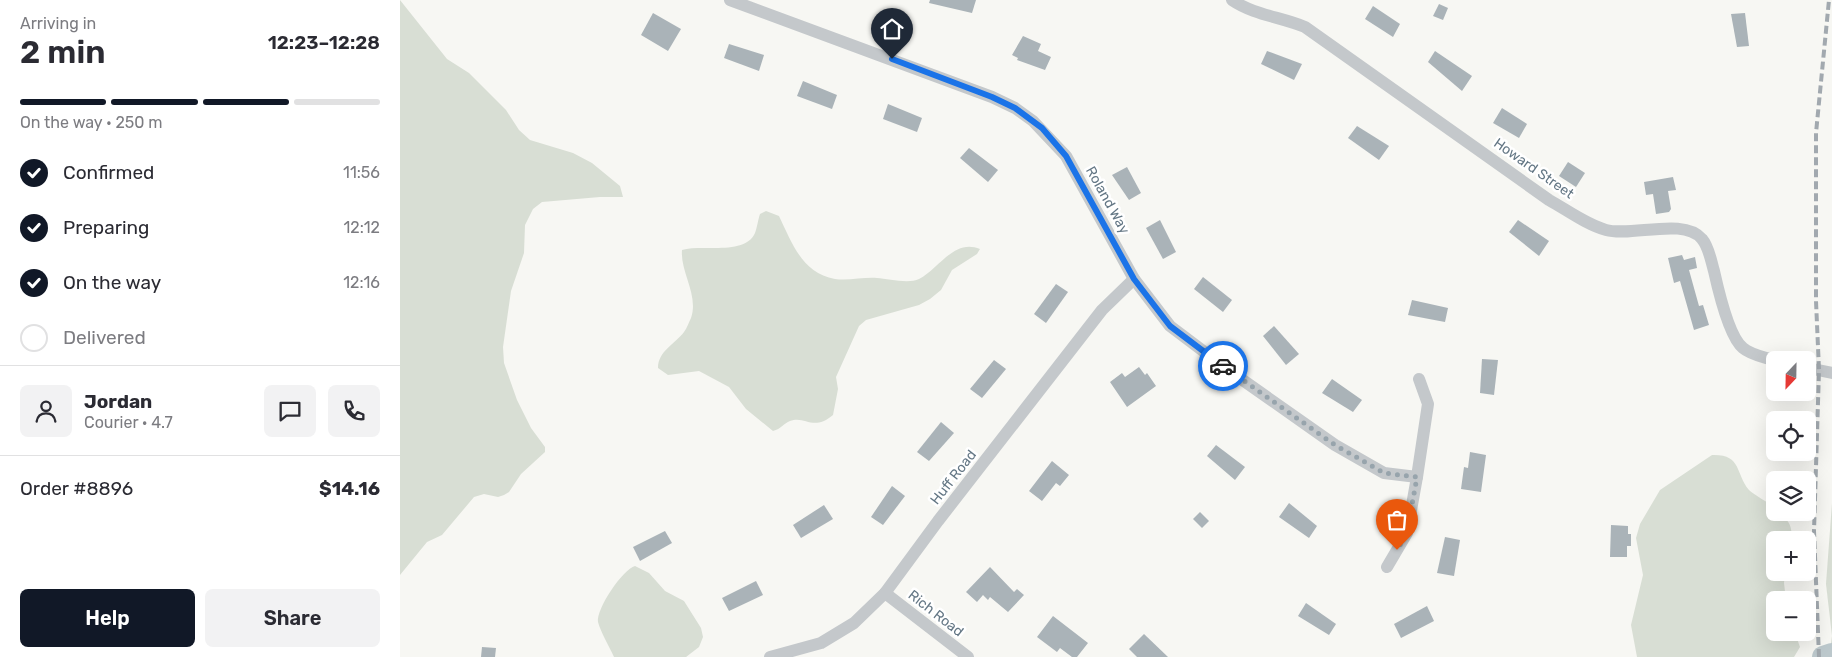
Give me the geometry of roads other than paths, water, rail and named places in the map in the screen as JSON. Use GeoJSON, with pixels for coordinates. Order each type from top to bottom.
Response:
{"type":"FeatureCollection","features":[{"type":"Feature","properties":{"kind":"street","name":"Roland Way"},"geometry":{"type":"LineString","coordinates":[[730,0],[957,83],[1015,108],[1050,136],[1066,156],[1134,279],[1170,326],[1278,406],[1335,445],[1384,473],[1417,477]]}},
{"type":"Feature","properties":{"kind":"street","name":"Howard Street"},"geometry":{"type":"LineString","coordinates":[[1232,0],[1241,6],[1284,19],[1310,31],[1549,200],[1583,219],[1606,230],[1631,233],[1688,229],[1702,238],[1711,257],[1718,290],[1737,342],[1744,349],[1766,358]]}},
{"type":"Feature","properties":{"kind":"street","name":"Huff Road"},"geometry":{"type":"LineString","coordinates":[[770,657],[821,643],[854,623],[885,593],[938,521],[1102,310],[1134,279]]}},
{"type":"Feature","properties":{"kind":"street"},"geometry":{"type":"LineString","coordinates":[[1816,370],[1832,373]]}},
{"type":"Feature","properties":{"kind":"street"},"geometry":{"type":"LineString","coordinates":[[1388,567],[1407,533],[1417,477],[1428,404],[1419,379]]}},
{"type":"Feature","properties":{"kind":"street","name":"Rich Road"},"geometry":{"type":"LineString","coordinates":[[885,593],[968,657]]}},
{"type":"Feature","properties":{"kind":"waterway"},"geometry":{"type":"LineString","coordinates":[[1823,657],[1832,654]]}},
{"type":"Feature","properties":{"kind":"railway"},"geometry":{"type":"LineString","coordinates":[[1819,657],[1814,531],[1819,370],[1816,301],[1816,133],[1829,0]]}}]}
